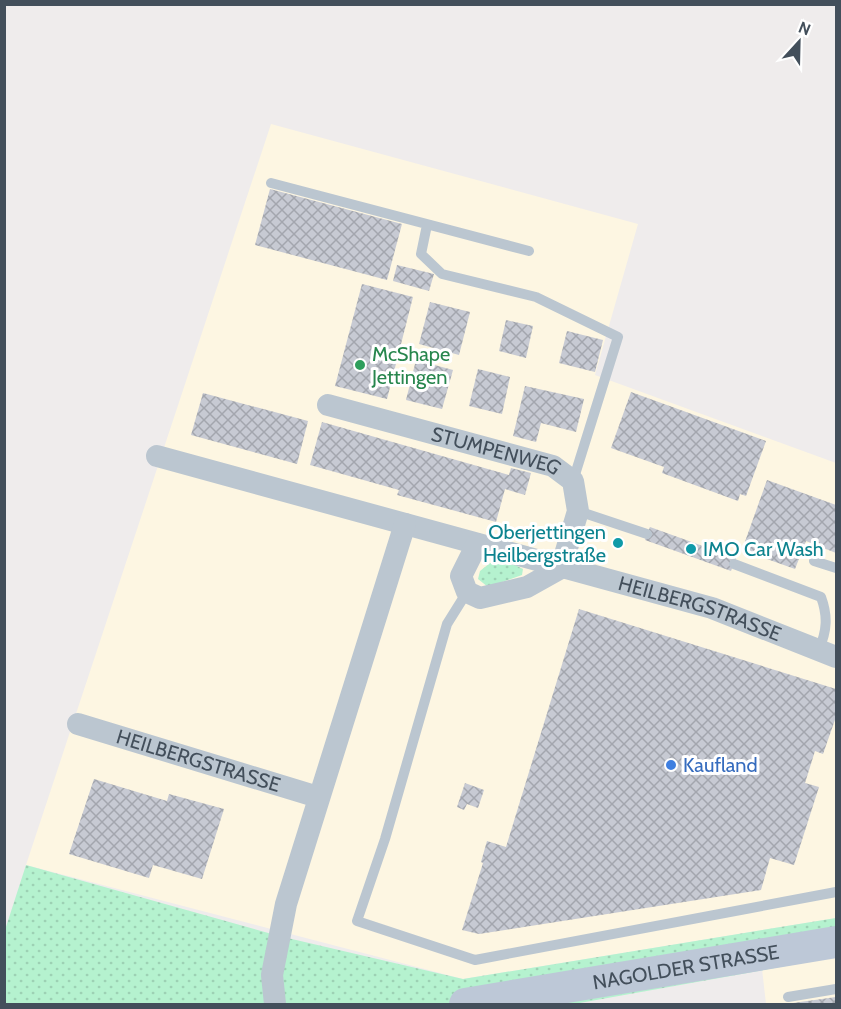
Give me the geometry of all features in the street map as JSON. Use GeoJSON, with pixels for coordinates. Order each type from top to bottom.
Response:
{"type":"FeatureCollection","features":[{"type":"Feature","properties":{"kind":"street","name":"STUMPENWEG"},"geometry":{"type":"LineString","coordinates":[[328,405],[553,466],[573,481],[578,510],[561,568]]}},
{"type":"Feature","properties":{"kind":"street","name":"HEILBERGSTRASSE"},"geometry":{"type":"LineString","coordinates":[[157,456],[711,608],[831,652]]}},
{"type":"Feature","properties":{"kind":"street"},"geometry":{"type":"LineString","coordinates":[[275,1005],[272,975],[286,904],[405,524]]}},
{"type":"Feature","properties":{"kind":"street"},"geometry":{"type":"LineString","coordinates":[[477,544],[461,576],[466,592],[480,598],[493,597],[527,587],[561,568]]}},
{"type":"Feature","properties":{"kind":"street","name":"HEILBERGSTRASSE"},"geometry":{"type":"LineString","coordinates":[[78,724],[318,797]]}},
{"type":"Feature","properties":{"kind":"street","name":"NAGOLDER STRASSE"},"geometry":{"type":"LineString","coordinates":[[465,1005],[837,942]]}},
{"type":"Feature","properties":{"kind":"lane"},"geometry":{"type":"LineString","coordinates":[[271,183],[529,251]]}},
{"type":"Feature","properties":{"kind":"lane"},"geometry":{"type":"LineString","coordinates":[[427,225],[421,254],[442,274],[536,297],[618,337],[573,481]]}},
{"type":"Feature","properties":{"kind":"lane"},"geometry":{"type":"LineString","coordinates":[[578,510],[647,534]]}},
{"type":"Feature","properties":{"kind":"lane"},"geometry":{"type":"LineString","coordinates":[[814,561],[837,568]]}},
{"type":"Feature","properties":{"kind":"lane"},"geometry":{"type":"LineString","coordinates":[[734,564],[821,597],[825,607],[831,652]]}},
{"type":"Feature","properties":{"kind":"lane"},"geometry":{"type":"LineString","coordinates":[[466,592],[447,624],[384,839],[357,921],[475,960],[837,892]]}},
{"type":"Feature","properties":{"kind":"lane"},"geometry":{"type":"LineString","coordinates":[[788,997],[837,989]]}},
{"type":"Feature","properties":{"kind":"shaded area"},"geometry":{"type":"Polygon","coordinates":[[[271,124],[638,224],[595,375],[836,463],[836,918],[463,979],[26,865],[271,124]]]}},
{"type":"Feature","properties":{"kind":"shaded area"},"geometry":{"type":"Polygon","coordinates":[[[836,957],[836,1004],[766,1004],[762,969],[836,957]]]}},
{"type":"Feature","properties":{"kind":"green space"},"geometry":{"type":"Polygon","coordinates":[[[490,563],[515,565],[523,569],[522,575],[488,587],[478,579],[480,571],[490,563]]]}},
{"type":"Feature","properties":{"kind":"green space"},"geometry":{"type":"Polygon","coordinates":[[[26,865],[279,936],[463,979],[836,918],[836,957],[574,1004],[5,1004],[5,930],[26,865]]]}},
{"type":"Feature","properties":{"kind":"building"},"geometry":{"type":"Polygon","coordinates":[[[270,189],[402,224],[387,280],[255,245],[270,189]]]}},
{"type":"Feature","properties":{"kind":"building"},"geometry":{"type":"Polygon","coordinates":[[[397,265],[434,274],[429,291],[393,281],[397,265]]]}},
{"type":"Feature","properties":{"kind":"building"},"geometry":{"type":"Polygon","coordinates":[[[362,284],[413,297],[387,399],[335,386],[362,284]]]}},
{"type":"Feature","properties":{"kind":"building"},"geometry":{"type":"Polygon","coordinates":[[[430,302],[470,312],[459,355],[419,344],[430,302]]]}},
{"type":"Feature","properties":{"kind":"building"},"geometry":{"type":"Polygon","coordinates":[[[506,320],[533,326],[526,358],[499,351],[506,320]]]}},
{"type":"Feature","properties":{"kind":"building"},"geometry":{"type":"Polygon","coordinates":[[[567,331],[603,340],[595,372],[559,363],[567,331]]]}},
{"type":"Feature","properties":{"kind":"building"},"geometry":{"type":"Polygon","coordinates":[[[416,360],[453,370],[442,409],[406,400],[416,360]]]}},
{"type":"Feature","properties":{"kind":"building"},"geometry":{"type":"Polygon","coordinates":[[[478,369],[510,377],[502,414],[469,406],[478,369]]]}},
{"type":"Feature","properties":{"kind":"building"},"geometry":{"type":"Polygon","coordinates":[[[525,386],[584,399],[576,432],[541,423],[536,442],[513,436],[525,386]]]}},
{"type":"Feature","properties":{"kind":"building"},"geometry":{"type":"Polygon","coordinates":[[[631,392],[766,441],[746,496],[740,494],[738,501],[662,473],[664,467],[611,448],[631,392]]]}},
{"type":"Feature","properties":{"kind":"building"},"geometry":{"type":"Polygon","coordinates":[[[203,393],[308,421],[297,464],[191,435],[203,393]]]}},
{"type":"Feature","properties":{"kind":"building"},"geometry":{"type":"Polygon","coordinates":[[[322,422],[509,475],[511,468],[531,473],[525,495],[505,489],[496,522],[397,495],[399,490],[310,465],[322,422]]]}},
{"type":"Feature","properties":{"kind":"building"},"geometry":{"type":"Polygon","coordinates":[[[767,480],[836,505],[836,553],[806,541],[795,569],[742,550],[767,480]]]}},
{"type":"Feature","properties":{"kind":"building","name":"IMO Car Wash"},"geometry":{"type":"Polygon","coordinates":[[[650,527],[736,558],[731,571],[645,540],[650,527]]]}},
{"type":"Feature","properties":{"kind":"building","name":"Kaufland"},"geometry":{"type":"Polygon","coordinates":[[[579,609],[836,689],[836,717],[823,754],[815,751],[805,783],[819,787],[794,865],[770,858],[761,890],[479,934],[462,930],[483,863],[481,862],[487,841],[506,847],[579,609]]]}},
{"type":"Feature","properties":{"kind":"building"},"geometry":{"type":"Polygon","coordinates":[[[94,779],[167,801],[169,794],[224,809],[202,879],[153,865],[149,878],[69,854],[94,779]]]}},
{"type":"Feature","properties":{"kind":"building"},"geometry":{"type":"Polygon","coordinates":[[[465,783],[484,790],[478,808],[467,804],[464,810],[457,807],[465,783]]]}},
{"type":"Feature","properties":{"kind":"building"},"geometry":{"type":"Polygon","coordinates":[[[836,997],[836,1004],[793,1004],[793,1003],[836,997]]]}},
{"type":"Feature","properties":{"kind":"place","name":"McShape Jettingen"},"geometry":{"type":"Point","coordinates":[360,365]}},
{"type":"Feature","properties":{"kind":"place","name":"Oberjettingen Heilbergstraße"},"geometry":{"type":"Point","coordinates":[618,543]}},
{"type":"Feature","properties":{"kind":"place","name":"IMO Car Wash"},"geometry":{"type":"Point","coordinates":[691,549]}},
{"type":"Feature","properties":{"kind":"place","name":"Kaufland"},"geometry":{"type":"Point","coordinates":[671,765]}}]}
